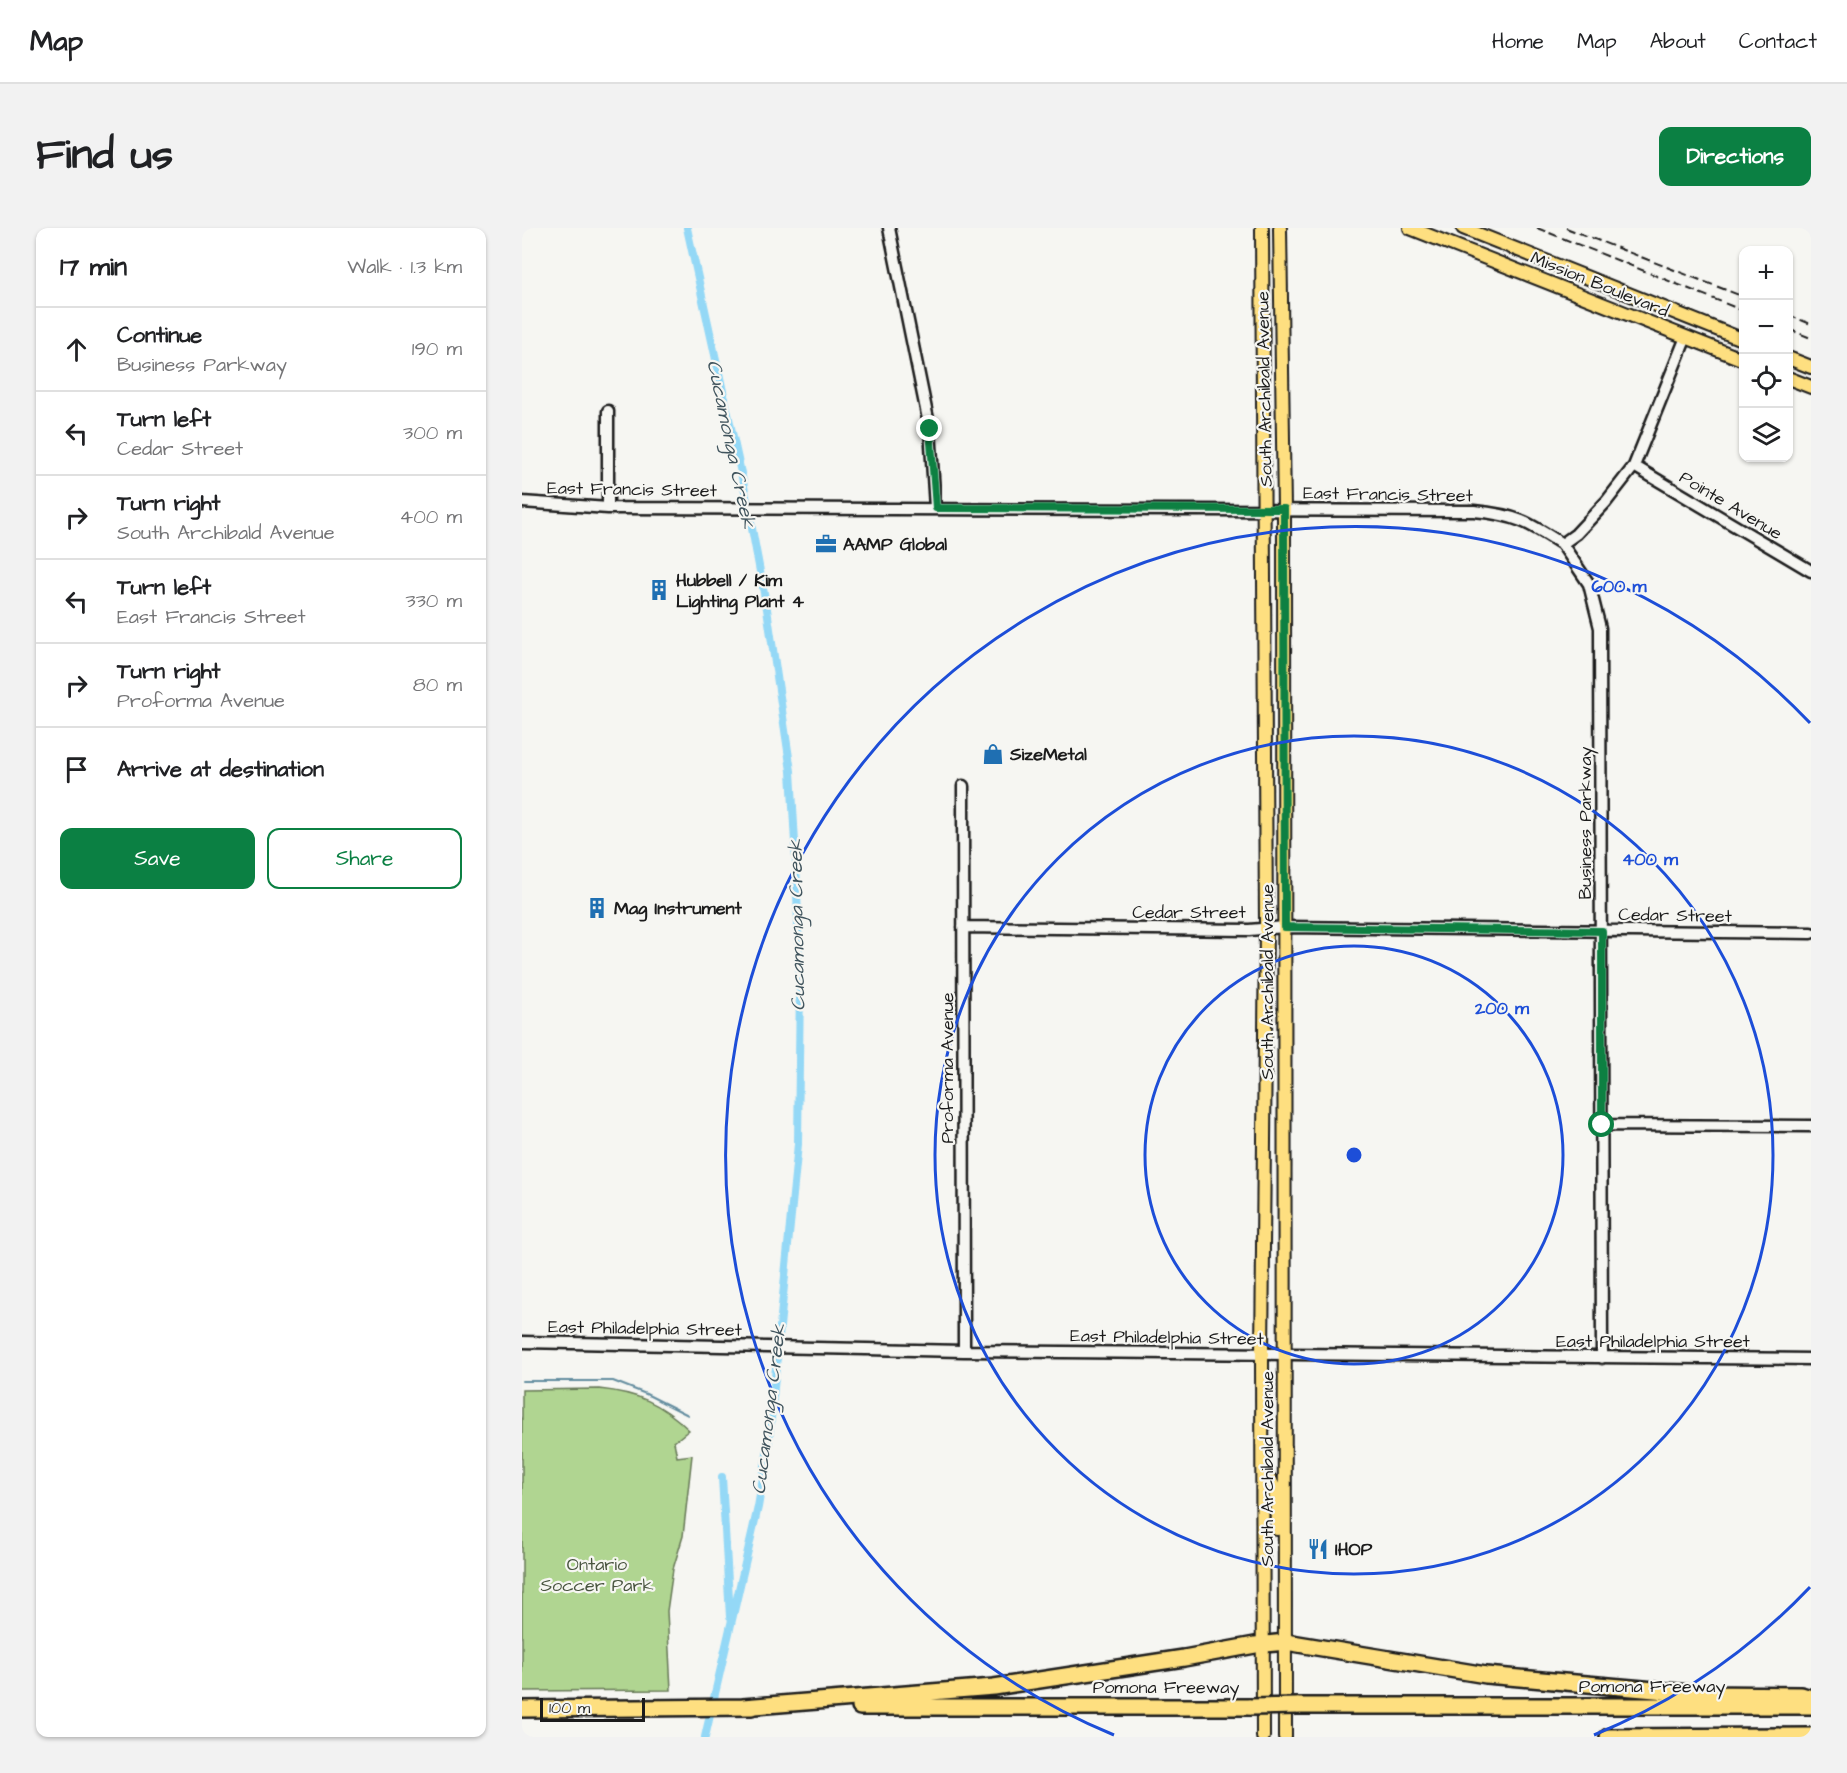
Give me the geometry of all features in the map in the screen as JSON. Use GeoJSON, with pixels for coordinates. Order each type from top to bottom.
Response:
{"type":"FeatureCollection","features":[{"type":"Feature","properties":{"kind":"highway"},"geometry":{"type":"LineString","coordinates":[[743,1707],[994,1687],[1286,1642],[1486,1675],[1700,1694],[1801,1695],[1811,1698]]}},
{"type":"Feature","properties":{"kind":"highway","name":"Pomona Freeway"},"geometry":{"type":"LineString","coordinates":[[522,1709],[1811,1706]]}},
{"type":"Feature","properties":{"kind":"highway"},"geometry":{"type":"LineString","coordinates":[[1608,1737],[1799,1736]]}},
{"type":"Feature","properties":{"kind":"main road","name":"South Archibald Avenue"},"geometry":{"type":"LineString","coordinates":[[1262,228],[1266,927],[1262,1354],[1263,1737]]}},
{"type":"Feature","properties":{"kind":"main road","name":"South Archibald Avenue"},"geometry":{"type":"LineString","coordinates":[[1280,228],[1284,509],[1285,1737]]}},
{"type":"Feature","properties":{"kind":"main road","name":"Mission Boulevard"},"geometry":{"type":"LineString","coordinates":[[1410,228],[1739,358]]}},
{"type":"Feature","properties":{"kind":"main road","name":"Mission Boulevard"},"geometry":{"type":"LineString","coordinates":[[1463,228],[1739,338]]}},
{"type":"Feature","properties":{"kind":"main road"},"geometry":{"type":"LineString","coordinates":[[1793,360],[1811,367]]}},
{"type":"Feature","properties":{"kind":"main road"},"geometry":{"type":"LineString","coordinates":[[1793,380],[1811,387]]}},
{"type":"Feature","properties":{"kind":"main road"},"geometry":{"type":"LineString","coordinates":[[1263,1472],[1274,1484],[1280,1558],[1286,1586]]}},
{"type":"Feature","properties":{"kind":"street"},"geometry":{"type":"LineString","coordinates":[[889,228],[930,429],[936,508]]}},
{"type":"Feature","properties":{"kind":"street"},"geometry":{"type":"LineString","coordinates":[[1562,544],[1576,534],[1606,502],[1634,466],[1686,337]]}},
{"type":"Feature","properties":{"kind":"street"},"geometry":{"type":"LineString","coordinates":[[608,411],[608,508]]}},
{"type":"Feature","properties":{"kind":"street","name":"Pointe Avenue"},"geometry":{"type":"LineString","coordinates":[[1634,466],[1811,572]]}},
{"type":"Feature","properties":{"kind":"street","name":"East Francis Street"},"geometry":{"type":"LineString","coordinates":[[522,502],[608,508],[1474,511],[1505,514],[1529,523],[1562,544]]}},
{"type":"Feature","properties":{"kind":"street","name":"Business Parkway"},"geometry":{"type":"LineString","coordinates":[[1562,544],[1589,584],[1600,628],[1602,1358]]}},
{"type":"Feature","properties":{"kind":"street","name":"Proforma Avenue"},"geometry":{"type":"LineString","coordinates":[[963,786],[964,1351]]}},
{"type":"Feature","properties":{"kind":"street","name":"Cedar Street"},"geometry":{"type":"LineString","coordinates":[[963,927],[1249,930],[1285,927],[1811,933]]}},
{"type":"Feature","properties":{"kind":"street"},"geometry":{"type":"LineString","coordinates":[[1602,1125],[1811,1126]]}},
{"type":"Feature","properties":{"kind":"street","name":"East Philadelphia Street"},"geometry":{"type":"LineString","coordinates":[[522,1342],[964,1351],[1811,1359]]}},
{"type":"Feature","properties":{"kind":"green space","name":"Ontario Soccer Park"},"geometry":{"type":"Polygon","coordinates":[[[599,1389],[626,1393],[659,1406],[689,1430],[674,1442],[677,1457],[692,1455],[683,1536],[673,1569],[667,1611],[671,1690],[522,1691],[522,1390],[599,1389]]]}},
{"type":"Feature","properties":{"kind":"waterway","name":"Cucamonga Creek"},"geometry":{"type":"LineString","coordinates":[[687,228],[745,491],[767,609],[791,771],[800,982],[798,1144],[768,1448],[758,1507],[705,1737]]}},
{"type":"Feature","properties":{"kind":"waterway"},"geometry":{"type":"LineString","coordinates":[[522,1381],[613,1381],[688,1415]]}},
{"type":"Feature","properties":{"kind":"waterway","name":"Cucamonga Creek"},"geometry":{"type":"LineString","coordinates":[[722,1477],[730,1617]]}},
{"type":"Feature","properties":{"kind":"railway"},"geometry":{"type":"LineString","coordinates":[[1537,228],[1739,309]]}},
{"type":"Feature","properties":{"kind":"railway"},"geometry":{"type":"LineString","coordinates":[[1566,228],[1739,295]]}},
{"type":"Feature","properties":{"kind":"railway"},"geometry":{"type":"LineString","coordinates":[[1793,317],[1811,324]]}},
{"type":"Feature","properties":{"kind":"railway"},"geometry":{"type":"LineString","coordinates":[[1793,331],[1811,338]]}},
{"type":"Feature","properties":{"kind":"place","name":"AAMP Global"},"geometry":{"type":"Point","coordinates":[826,544]}},
{"type":"Feature","properties":{"kind":"place","name":"Hubbell / Kim Lighting Plant 4"},"geometry":{"type":"Point","coordinates":[659,590]}},
{"type":"Feature","properties":{"kind":"place","name":"SizeMetal"},"geometry":{"type":"Point","coordinates":[993,754]}},
{"type":"Feature","properties":{"kind":"place","name":"Mag Instrument"},"geometry":{"type":"Point","coordinates":[597,908]}},
{"type":"Feature","properties":{"kind":"place","name":"IHOP"},"geometry":{"type":"Point","coordinates":[1318,1549]}},
{"type":"Feature","properties":{"kind":"route"},"geometry":{"type":"LineString","coordinates":[[930,429],[936,508],[1284,509],[1285,927],[1602,931],[1602,1125]]}}]}
